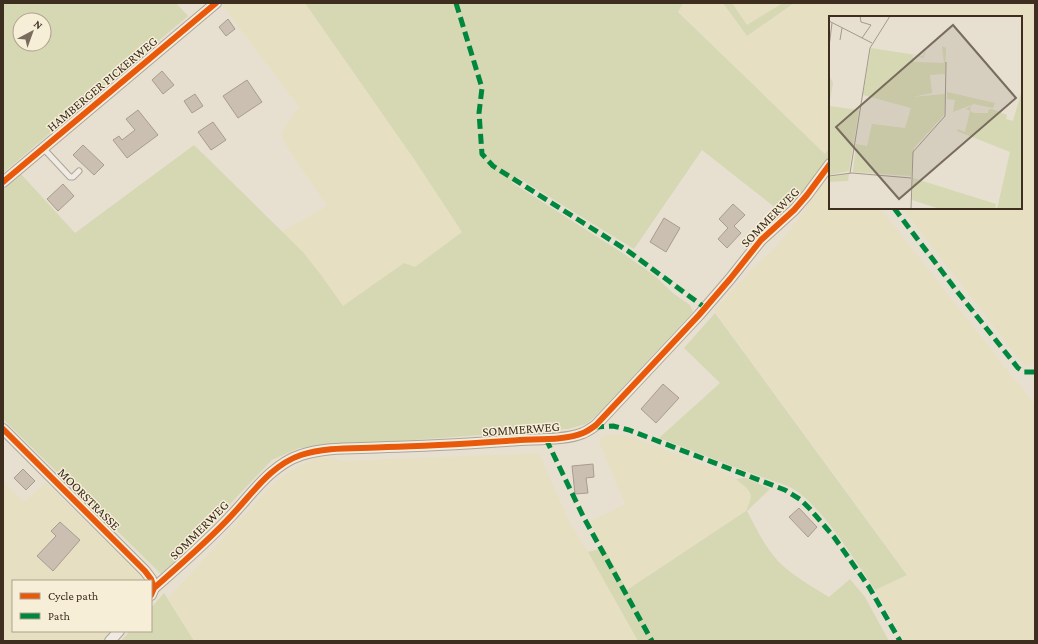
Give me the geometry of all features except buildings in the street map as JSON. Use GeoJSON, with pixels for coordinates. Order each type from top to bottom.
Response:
{"type":"FeatureCollection","features":[{"type":"Feature","properties":{"kind":"street","name":"HAMBERGER PICKERWEG"},"geometry":{"type":"LineString","coordinates":[[3,182],[216,3]]}},
{"type":"Feature","properties":{"kind":"street","name":"SOMMERWEG"},"geometry":{"type":"LineString","coordinates":[[152,592],[232,516],[264,480],[281,465],[299,455],[319,450],[435,446],[546,439],[573,436],[592,428],[699,315],[704,307],[730,279],[761,240],[794,210],[829,165]]}},
{"type":"Feature","properties":{"kind":"street","name":"MOORSTRASSE"},"geometry":{"type":"LineString","coordinates":[[3,429],[145,571],[152,579],[152,592]]}},
{"type":"Feature","properties":{"kind":"street"},"geometry":{"type":"LineString","coordinates":[[110,641],[118,632]]}},
{"type":"Feature","properties":{"kind":"lane"},"geometry":{"type":"LineString","coordinates":[[43,148],[70,176],[73,177],[79,171]]}},
{"type":"Feature","properties":{"kind":"shaded area"},"geometry":{"type":"Polygon","coordinates":[[[224,3],[305,3],[414,159],[462,232],[415,267],[404,263],[343,306],[303,252],[281,232],[327,206],[285,144],[281,133],[299,107],[222,5],[224,3]]]}},
{"type":"Feature","properties":{"kind":"shaded area"},"geometry":{"type":"Polygon","coordinates":[[[683,3],[723,3],[747,36],[794,3],[1035,3],[1035,364],[1025,367],[903,209],[1022,209],[1022,16],[829,16],[829,148],[825,154],[678,11],[683,3]]]}},
{"type":"Feature","properties":{"kind":"shaded area"},"geometry":{"type":"Polygon","coordinates":[[[732,3],[783,3],[747,26],[732,3]]]}},
{"type":"Feature","properties":{"kind":"shaded area"},"geometry":{"type":"Polygon","coordinates":[[[829,175],[829,209],[881,209],[1035,405],[1035,641],[904,641],[875,590],[907,574],[714,310],[758,263],[772,251],[797,221],[829,175]]]}},
{"type":"Feature","properties":{"kind":"shaded area"},"geometry":{"type":"Polygon","coordinates":[[[607,435],[626,435],[724,472],[747,488],[750,491],[752,499],[746,511],[627,590],[589,522],[625,504],[599,442],[601,438],[607,435]]]}},
{"type":"Feature","properties":{"kind":"shaded area"},"geometry":{"type":"Polygon","coordinates":[[[539,453],[569,521],[600,571],[638,641],[194,641],[168,598],[272,485],[287,473],[318,458],[333,458],[343,461],[539,453]]]}},
{"type":"Feature","properties":{"kind":"shaded area"},"geometry":{"type":"Polygon","coordinates":[[[3,482],[25,502],[45,482],[143,577],[144,580],[12,580],[12,632],[110,632],[102,641],[3,641],[3,482]]]}},
{"type":"Feature","properties":{"kind":"green space"},"geometry":{"type":"Polygon","coordinates":[[[3,3],[176,3],[188,16],[3,173],[3,3]]]}},
{"type":"Feature","properties":{"kind":"green space"},"geometry":{"type":"Polygon","coordinates":[[[305,3],[683,3],[678,12],[825,154],[829,148],[829,157],[806,187],[782,213],[702,150],[634,249],[517,177],[511,182],[624,254],[655,276],[674,294],[690,305],[693,312],[597,415],[586,424],[568,429],[299,448],[272,460],[162,575],[3,419],[3,189],[21,174],[75,233],[194,145],[303,252],[343,306],[404,263],[415,267],[462,232],[414,159],[305,3]]]}},
{"type":"Feature","properties":{"kind":"green space"},"geometry":{"type":"Polygon","coordinates":[[[723,3],[732,3],[747,25],[783,3],[794,3],[747,36],[723,3]]]}},
{"type":"Feature","properties":{"kind":"green space"},"geometry":{"type":"Polygon","coordinates":[[[715,313],[907,575],[875,590],[830,525],[809,501],[798,492],[783,484],[659,438],[720,383],[684,348],[715,313]]]}},
{"type":"Feature","properties":{"kind":"green space"},"geometry":{"type":"Polygon","coordinates":[[[746,478],[770,489],[747,511],[757,531],[773,556],[796,576],[829,597],[850,579],[865,597],[889,641],[638,641],[588,552],[604,548],[627,590],[746,511],[751,496],[748,490],[736,479],[746,478]]]}},
{"type":"Feature","properties":{"kind":"green space"},"geometry":{"type":"Polygon","coordinates":[[[164,593],[194,641],[121,641],[129,632],[152,632],[152,607],[164,593]]]}},
{"type":"Feature","properties":{"kind":"marked path"},"geometry":{"type":"LineString","coordinates":[[456,3],[482,88],[479,113],[482,154],[493,166],[628,251],[704,307]]}},
{"type":"Feature","properties":{"kind":"marked path"},"geometry":{"type":"LineString","coordinates":[[895,209],[956,290],[1018,368],[1024,372],[1035,372]]}},
{"type":"Feature","properties":{"kind":"marked path"},"geometry":{"type":"LineString","coordinates":[[594,427],[613,426],[629,430],[785,490],[801,500],[834,537],[869,587],[900,641]]}},
{"type":"Feature","properties":{"kind":"marked path"},"geometry":{"type":"LineString","coordinates":[[546,439],[584,518],[652,641]]}},
{"type":"Feature","properties":{"kind":"cycle path"},"geometry":{"type":"LineString","coordinates":[[3,182],[216,3]]}},
{"type":"Feature","properties":{"kind":"cycle path"},"geometry":{"type":"LineString","coordinates":[[152,593],[154,588],[231,516],[271,473],[280,466],[301,455],[333,449],[561,438],[576,435],[590,429],[596,425],[699,315],[761,240],[794,210],[829,165]]}},
{"type":"Feature","properties":{"kind":"cycle path"},"geometry":{"type":"LineString","coordinates":[[3,429],[145,571],[151,580]]}},
{"type":"Feature","properties":{"kind":"cycle path"},"geometry":{"type":"LineString","coordinates":[[152,582],[154,588]]}}]}
